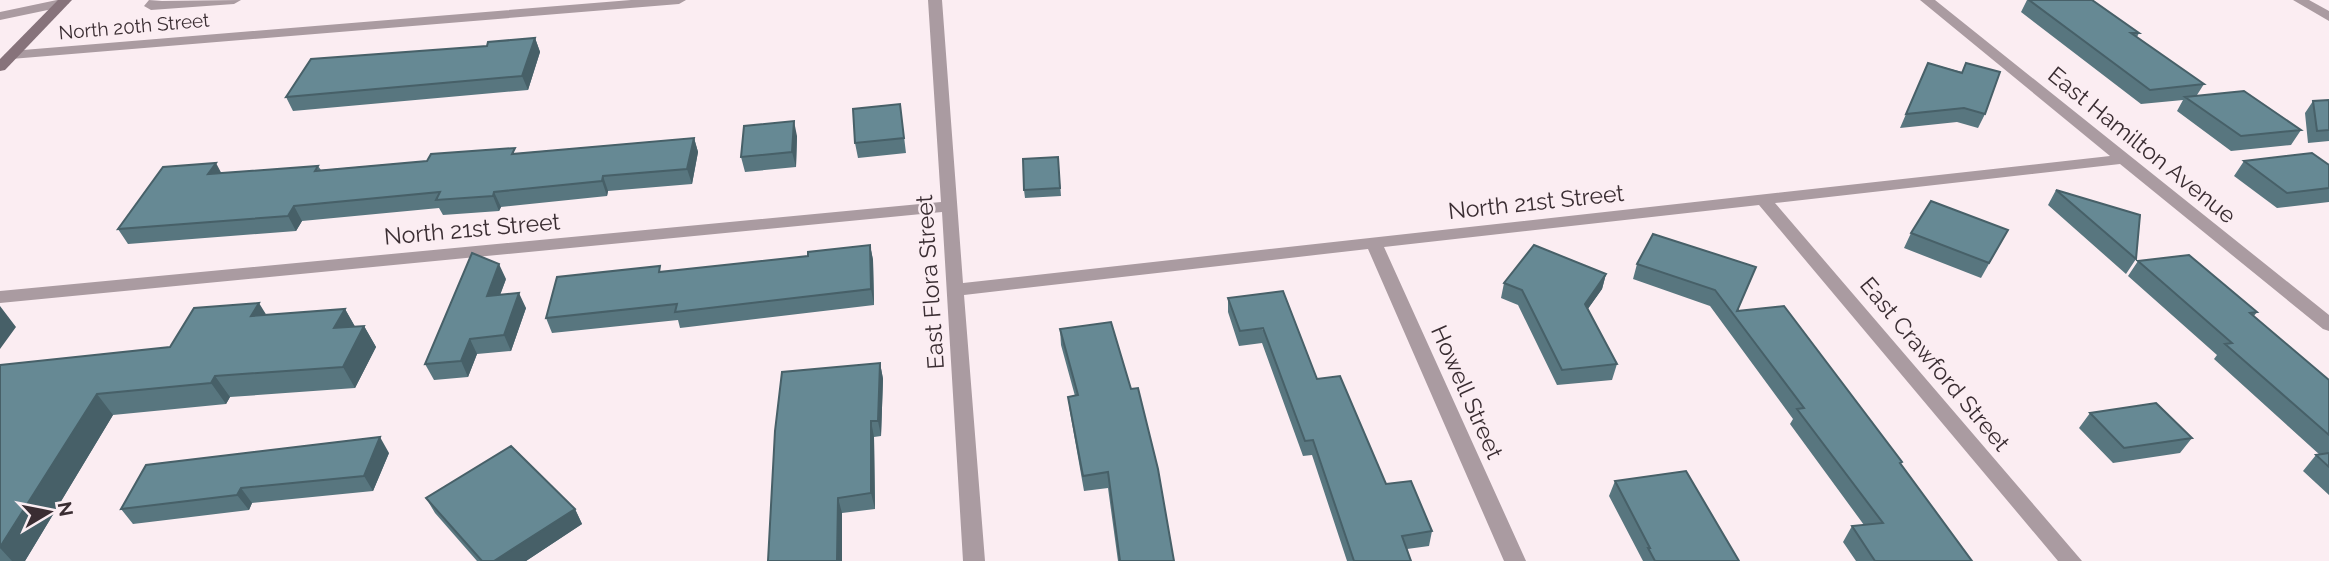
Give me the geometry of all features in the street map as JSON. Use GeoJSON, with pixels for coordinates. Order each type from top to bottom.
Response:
{"type":"FeatureCollection","features":[{"type":"Feature","properties":{"kind":"street"},"geometry":{"type":"LineString","coordinates":[[156,0],[151,6],[234,0]]}},
{"type":"Feature","properties":{"kind":"street","name":"North 20th Street"},"geometry":{"type":"LineString","coordinates":[[11,55],[679,0]]}},
{"type":"Feature","properties":{"kind":"street","name":"East Flora Street"},"geometry":{"type":"LineString","coordinates":[[935,0],[974,561]]}},
{"type":"Feature","properties":{"kind":"street","name":"East Hamilton Avenue"},"geometry":{"type":"LineString","coordinates":[[1927,0],[2329,325]]}},
{"type":"Feature","properties":{"kind":"street"},"geometry":{"type":"LineString","coordinates":[[2300,0],[2329,17]]}},
{"type":"Feature","properties":{"kind":"street"},"geometry":{"type":"LineString","coordinates":[[0,66],[63,1]]}},
{"type":"Feature","properties":{"kind":"street"},"geometry":{"type":"LineString","coordinates":[[0,16],[63,1]]}},
{"type":"Feature","properties":{"kind":"street","name":"North 21st Street"},"geometry":{"type":"LineString","coordinates":[[954,290],[2122,159]]}},
{"type":"Feature","properties":{"kind":"street","name":"East Crawford Street"},"geometry":{"type":"LineString","coordinates":[[1763,199],[2071,561]]}},
{"type":"Feature","properties":{"kind":"street","name":"North 21st Street"},"geometry":{"type":"LineString","coordinates":[[0,297],[949,206]]}},
{"type":"Feature","properties":{"kind":"street","name":"Howell Street"},"geometry":{"type":"LineString","coordinates":[[1374,243],[1515,561]]}},
{"type":"Feature","properties":{"kind":"building"},"geometry":{"type":"Polygon","coordinates":[[[2029,0],[2092,0],[2139,33],[2131,33],[2204,84],[2150,90],[2029,0]]]}},
{"type":"Feature","properties":{"kind":"building"},"geometry":{"type":"Polygon","coordinates":[[[535,38],[522,76],[286,97],[311,59],[487,46],[488,42],[535,38]]]}},
{"type":"Feature","properties":{"kind":"building"},"geometry":{"type":"Polygon","coordinates":[[[1928,63],[1962,73],[1966,63],[2000,72],[1985,114],[1964,108],[1906,114],[1928,63]]]}},
{"type":"Feature","properties":{"kind":"building"},"geometry":{"type":"Polygon","coordinates":[[[2244,91],[2301,130],[2241,136],[2185,97],[2244,91]]]}},
{"type":"Feature","properties":{"kind":"building"},"geometry":{"type":"Polygon","coordinates":[[[2329,100],[2329,130],[2317,131],[2313,101],[2329,100]]]}},
{"type":"Feature","properties":{"kind":"building"},"geometry":{"type":"Polygon","coordinates":[[[900,104],[904,138],[855,143],[853,109],[900,104]]]}},
{"type":"Feature","properties":{"kind":"building"},"geometry":{"type":"Polygon","coordinates":[[[794,121],[792,152],[741,157],[744,126],[794,121]]]}},
{"type":"Feature","properties":{"kind":"building"},"geometry":{"type":"Polygon","coordinates":[[[694,138],[687,169],[603,176],[602,181],[494,192],[493,196],[436,200],[440,192],[294,206],[288,216],[118,229],[163,167],[216,163],[208,174],[318,166],[315,171],[427,161],[431,154],[515,148],[512,154],[694,138]]]}},
{"type":"Feature","properties":{"kind":"building"},"geometry":{"type":"Polygon","coordinates":[[[2312,153],[2329,165],[2329,188],[2287,193],[2244,161],[2312,153]]]}},
{"type":"Feature","properties":{"kind":"building"},"geometry":{"type":"Polygon","coordinates":[[[1058,157],[1060,188],[1024,190],[1023,159],[1058,157]]]}},
{"type":"Feature","properties":{"kind":"building"},"geometry":{"type":"Polygon","coordinates":[[[2056,190],[2140,215],[2136,259],[2056,190]]]}},
{"type":"Feature","properties":{"kind":"building"},"geometry":{"type":"Polygon","coordinates":[[[1931,201],[2008,230],[1989,263],[1911,233],[1931,201]]]}},
{"type":"Feature","properties":{"kind":"building"},"geometry":{"type":"Polygon","coordinates":[[[1653,234],[1756,267],[1737,311],[1784,306],[1902,462],[1900,463],[1972,561],[1875,561],[1852,526],[1883,523],[1797,409],[1804,408],[1715,290],[1637,264],[1653,234]]]}},
{"type":"Feature","properties":{"kind":"building"},"geometry":{"type":"Polygon","coordinates":[[[870,245],[871,289],[675,312],[677,304],[546,318],[557,277],[660,266],[659,272],[808,256],[808,252],[870,245]]]}},
{"type":"Feature","properties":{"kind":"building"},"geometry":{"type":"Polygon","coordinates":[[[1534,245],[1606,274],[1585,304],[1617,364],[1562,370],[1522,290],[1504,283],[1534,245]]]}},
{"type":"Feature","properties":{"kind":"building"},"geometry":{"type":"Polygon","coordinates":[[[472,253],[499,264],[487,296],[519,293],[504,335],[470,339],[461,361],[425,364],[472,253]]]}},
{"type":"Feature","properties":{"kind":"building"},"geometry":{"type":"Polygon","coordinates":[[[2189,255],[2257,312],[2250,313],[2329,380],[2329,435],[2225,344],[2232,343],[2138,261],[2189,255]]]}},
{"type":"Feature","properties":{"kind":"building"},"geometry":{"type":"Polygon","coordinates":[[[1283,291],[1317,379],[1340,376],[1386,484],[1411,481],[1432,531],[1402,536],[1411,561],[1354,561],[1313,440],[1305,441],[1263,328],[1240,331],[1228,298],[1283,291]]]}},
{"type":"Feature","properties":{"kind":"building"},"geometry":{"type":"Polygon","coordinates":[[[259,303],[251,316],[345,309],[334,328],[364,326],[343,367],[215,376],[211,383],[97,394],[0,547],[0,365],[170,347],[194,308],[259,303]]]}},
{"type":"Feature","properties":{"kind":"building"},"geometry":{"type":"Polygon","coordinates":[[[1111,322],[1131,389],[1138,388],[1158,469],[1174,561],[1120,561],[1108,472],[1083,476],[1068,397],[1078,395],[1060,329],[1111,322]]]}},
{"type":"Feature","properties":{"kind":"building"},"geometry":{"type":"Polygon","coordinates":[[[880,363],[878,421],[871,421],[871,493],[838,498],[837,561],[768,561],[775,431],[782,372],[880,363]]]}},
{"type":"Feature","properties":{"kind":"building"},"geometry":{"type":"Polygon","coordinates":[[[2156,403],[2192,438],[2124,448],[2090,413],[2156,403]]]}},
{"type":"Feature","properties":{"kind":"building"},"geometry":{"type":"Polygon","coordinates":[[[380,437],[364,476],[241,488],[237,495],[121,509],[146,465],[380,437]]]}},
{"type":"Feature","properties":{"kind":"building"},"geometry":{"type":"Polygon","coordinates":[[[511,446],[575,509],[494,561],[482,561],[426,498],[511,446]]]}},
{"type":"Feature","properties":{"kind":"building"},"geometry":{"type":"Polygon","coordinates":[[[2329,453],[2329,467],[2316,455],[2329,453]]]}},
{"type":"Feature","properties":{"kind":"building"},"geometry":{"type":"Polygon","coordinates":[[[1686,471],[1739,561],[1655,561],[1615,481],[1686,471]]]}}]}
